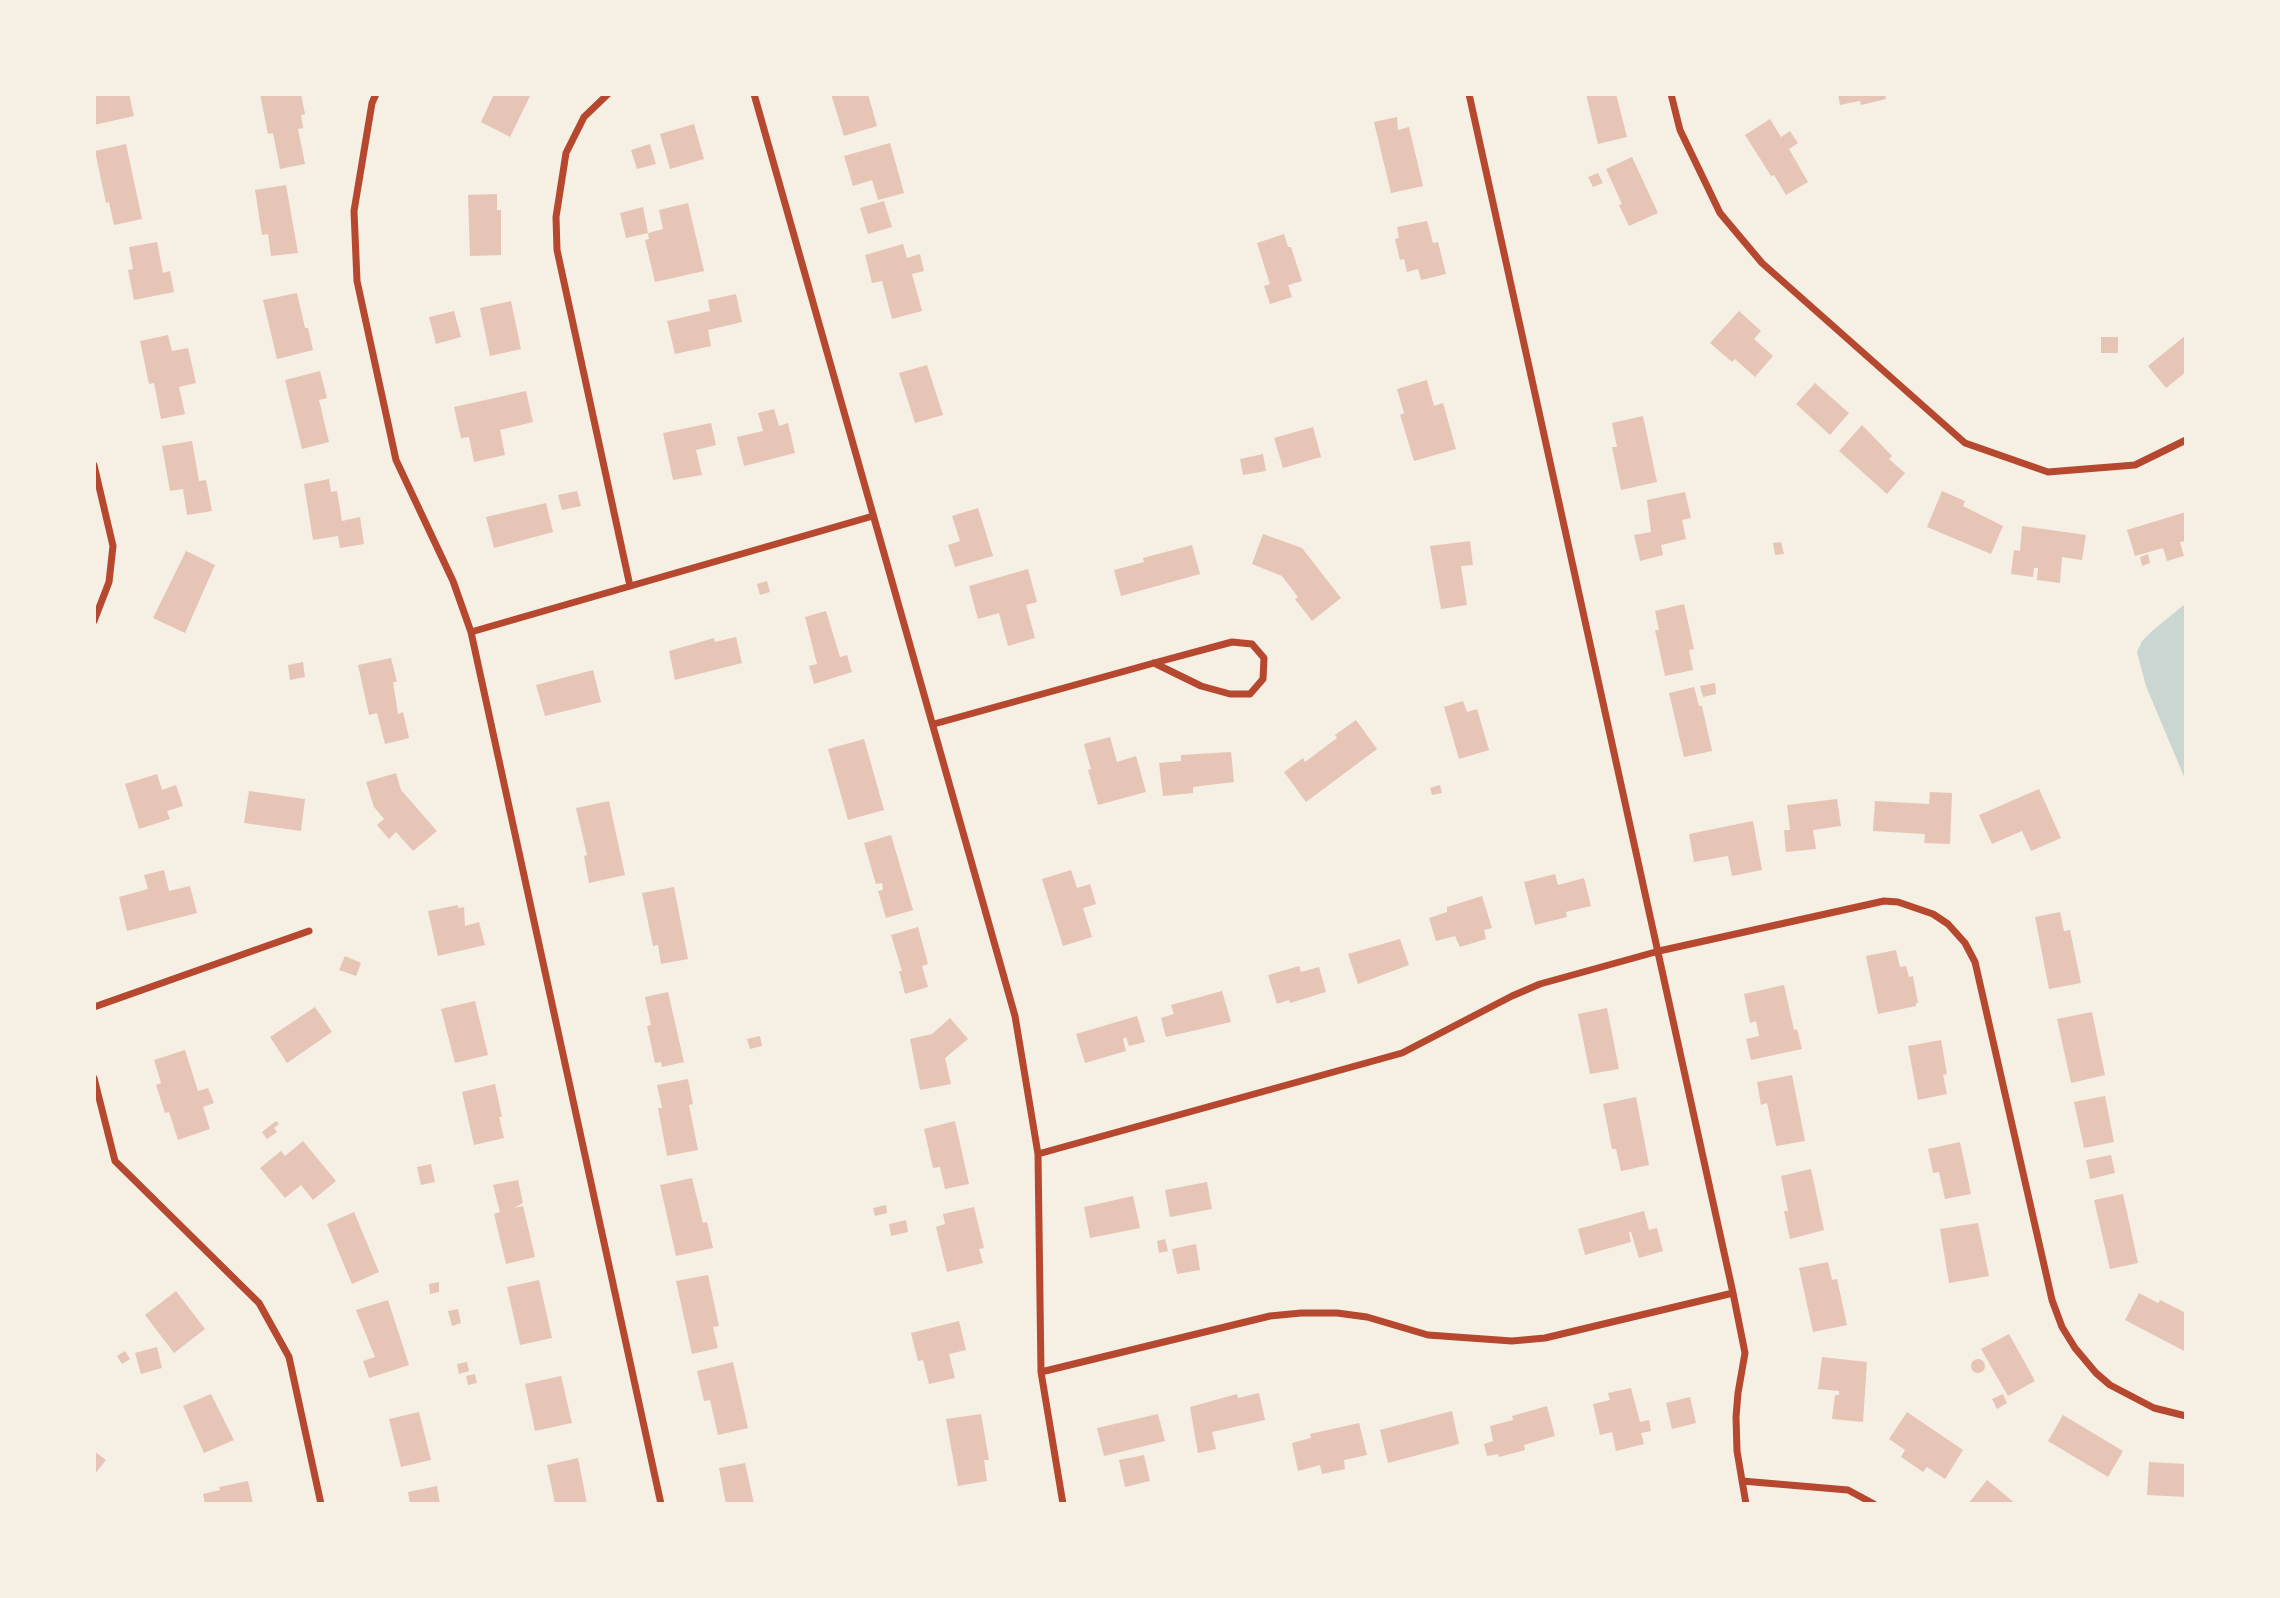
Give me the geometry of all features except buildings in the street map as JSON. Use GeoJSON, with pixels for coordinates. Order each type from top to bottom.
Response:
{"type":"FeatureCollection","features":[{"type":"Feature","properties":{"kind":"street"},"geometry":{"type":"LineString","coordinates":[[376,94],[372,103],[354,211],[357,281],[396,460],[453,581],[471,632],[661,1503]]}},
{"type":"Feature","properties":{"kind":"street"},"geometry":{"type":"LineString","coordinates":[[608,94],[584,117],[566,153],[556,217],[557,250],[629,586]]}},
{"type":"Feature","properties":{"kind":"street"},"geometry":{"type":"LineString","coordinates":[[754,94],[1015,1016],[1038,1154],[1041,1372],[1063,1503]]}},
{"type":"Feature","properties":{"kind":"street"},"geometry":{"type":"LineString","coordinates":[[1469,94],[1745,1353],[1736,1417],[1746,1503]]}},
{"type":"Feature","properties":{"kind":"street"},"geometry":{"type":"LineString","coordinates":[[1671,94],[1680,130],[1720,213],[1728,223],[1762,263],[1965,443],[2048,472],[2135,465],[2186,440]]}},
{"type":"Feature","properties":{"kind":"street"},"geometry":{"type":"LineString","coordinates":[[94,465],[113,546],[109,582],[94,621]]}},
{"type":"Feature","properties":{"kind":"street"},"geometry":{"type":"LineString","coordinates":[[471,632],[873,516]]}},
{"type":"Feature","properties":{"kind":"street"},"geometry":{"type":"LineString","coordinates":[[934,724],[1154,663],[1232,642],[1252,644],[1264,658],[1263,679],[1250,694],[1230,694],[1201,686],[1154,663]]}},
{"type":"Feature","properties":{"kind":"street"},"geometry":{"type":"LineString","coordinates":[[1038,1154],[1402,1053],[1512,996],[1541,984],[1659,951],[1884,901],[1913,905],[1948,924],[1965,943],[1975,962],[2052,1300],[2062,1327],[2075,1348],[2110,1385],[2154,1408],[2186,1416]]}},
{"type":"Feature","properties":{"kind":"street"},"geometry":{"type":"LineString","coordinates":[[94,1007],[309,931]]}},
{"type":"Feature","properties":{"kind":"street"},"geometry":{"type":"LineString","coordinates":[[94,1078],[115,1161],[258,1303],[289,1357],[321,1503]]}},
{"type":"Feature","properties":{"kind":"street"},"geometry":{"type":"LineString","coordinates":[[1041,1372],[1270,1316],[1337,1313],[1367,1317],[1428,1335],[1511,1341],[1545,1338],[1733,1293]]}},
{"type":"Feature","properties":{"kind":"street"},"geometry":{"type":"LineString","coordinates":[[1742,1481],[1848,1490],[1874,1503]]}},
{"type":"Feature","properties":{"kind":"shaded area"},"geometry":{"type":"Polygon","coordinates":[[[2185,604],[2185,779],[2146,686],[2137,652],[2142,641],[2152,631],[2185,604]]]}}]}
